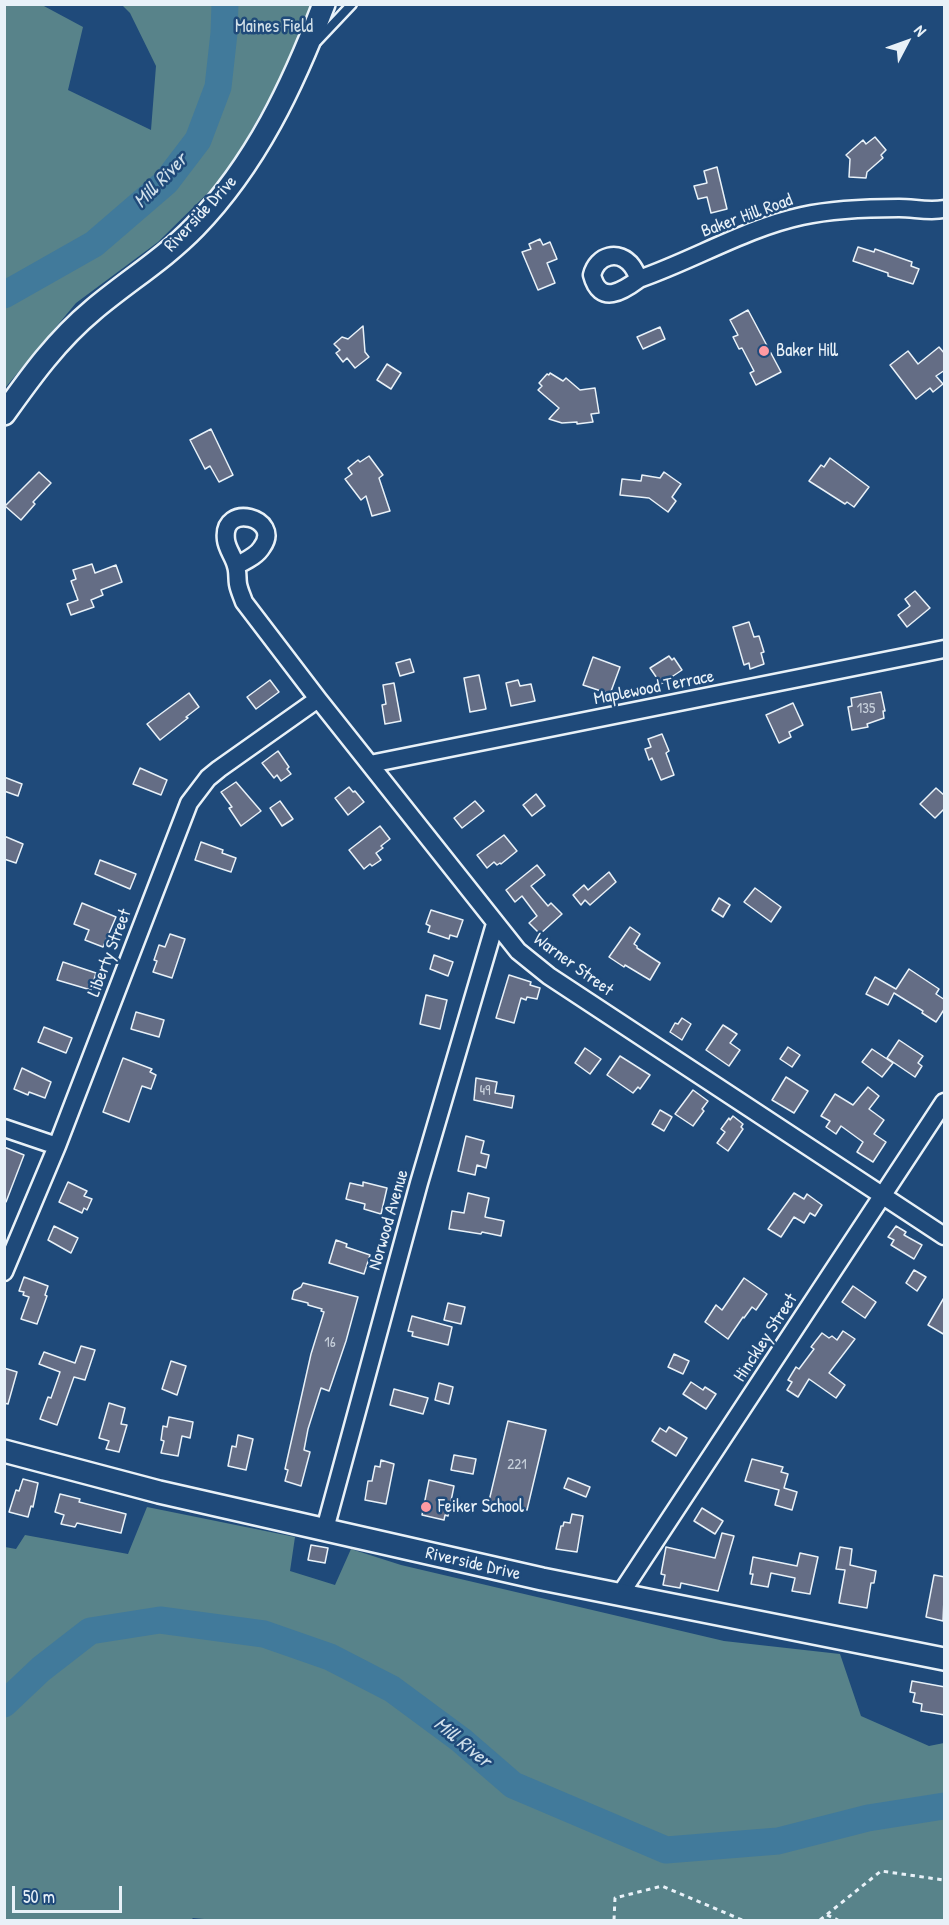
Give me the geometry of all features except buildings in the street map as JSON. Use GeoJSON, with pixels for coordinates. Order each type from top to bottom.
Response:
{"type":"FeatureCollection","features":[{"type":"Feature","properties":{"kind":"street","name":"Riverside Drive"},"geometry":{"type":"LineString","coordinates":[[4,414],[45,357],[75,326],[176,245],[217,202],[275,118],[306,52],[324,4]]}},
{"type":"Feature","properties":{"kind":"street","name":"Baker Hill Road"},"geometry":{"type":"LineString","coordinates":[[639,279],[768,226],[803,216],[861,208],[932,211],[945,209]]}},
{"type":"Feature","properties":{"kind":"street","name":"Warner Street"},"geometry":{"type":"LineString","coordinates":[[236,566],[238,584],[244,602],[518,951],[539,969],[945,1236]]}},
{"type":"Feature","properties":{"kind":"street","name":"Maplewood Terrace"},"geometry":{"type":"LineString","coordinates":[[370,764],[945,649]]}},
{"type":"Feature","properties":{"kind":"street","name":"Liberty Street"},"geometry":{"type":"LineString","coordinates":[[4,1272],[57,1146],[189,803],[208,778],[219,768],[318,699]]}},
{"type":"Feature","properties":{"kind":"street","name":"Norwood Avenue"},"geometry":{"type":"LineString","coordinates":[[325,1529],[419,1183],[495,924]]}},
{"type":"Feature","properties":{"kind":"street","name":"Hinckley Street"},"geometry":{"type":"LineString","coordinates":[[619,1596],[945,1102]]}},
{"type":"Feature","properties":{"kind":"street"},"geometry":{"type":"LineString","coordinates":[[4,1128],[57,1146]]}},
{"type":"Feature","properties":{"kind":"street","name":"Riverside Drive"},"geometry":{"type":"LineString","coordinates":[[4,1451],[159,1491],[619,1596],[945,1659]]}},
{"type":"Feature","properties":{"kind":"lane"},"geometry":{"type":"LineString","coordinates":[[306,52],[352,4]]}},
{"type":"Feature","properties":{"kind":"path"},"geometry":{"type":"LineString","coordinates":[[820,1920],[881,1871],[945,1880]]}},
{"type":"Feature","properties":{"kind":"path"},"geometry":{"type":"LineString","coordinates":[[614,1920],[615,1898],[662,1886],[742,1920]]}},
{"type":"Feature","properties":{"kind":"path"},"geometry":{"type":"LineString","coordinates":[[827,1915],[838,1920]]}},
{"type":"Feature","properties":{"kind":"green space","name":"Maines Field"},"geometry":{"type":"Polygon","coordinates":[[[5,5],[42,5],[83,27],[68,90],[151,130],[156,66],[130,13],[122,5],[311,5],[296,50],[227,174],[158,242],[76,303],[5,388],[5,5]]]}},
{"type":"Feature","properties":{"kind":"green space"},"geometry":{"type":"Polygon","coordinates":[[[147,1507],[295,1537],[290,1571],[335,1585],[351,1549],[401,1565],[724,1641],[840,1654],[861,1716],[929,1746],[944,1743],[944,1920],[215,1920],[193,1918],[191,1920],[5,1920],[5,1547],[16,1549],[25,1535],[128,1554],[147,1507]]]}},
{"type":"Feature","properties":{"kind":"waterway","name":"Mill River"},"geometry":{"type":"LineString","coordinates":[[4,295],[94,244],[166,182],[198,140],[218,87],[225,4]]}},
{"type":"Feature","properties":{"kind":"waterway","name":"Mill River"},"geometry":{"type":"LineString","coordinates":[[4,1704],[41,1669],[90,1631],[160,1620],[264,1634],[330,1657],[392,1689],[461,1740],[513,1785],[666,1850],[778,1841],[868,1818],[944,1806]]}},
{"type":"Feature","properties":{"kind":"place","name":"Baker Hill"},"geometry":{"type":"Point","coordinates":[764,351]}},
{"type":"Feature","properties":{"kind":"place","name":"Feiker School"},"geometry":{"type":"Point","coordinates":[426,1507]}}]}
